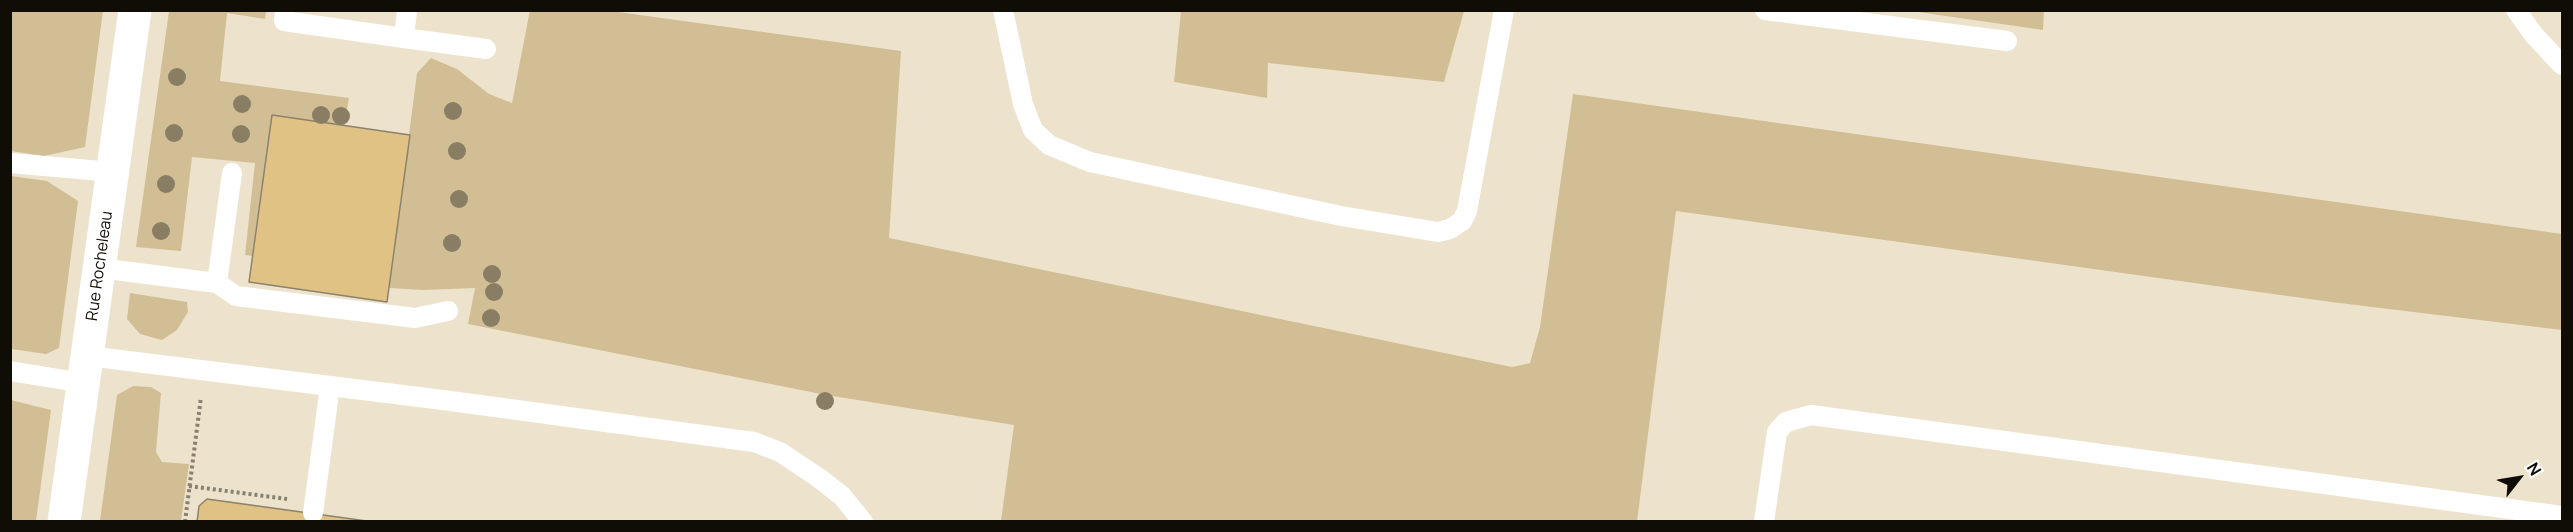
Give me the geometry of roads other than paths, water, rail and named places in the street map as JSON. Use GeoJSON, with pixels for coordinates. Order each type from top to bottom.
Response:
{"type":"FeatureCollection","features":[{"type":"Feature","properties":{"kind":"street","name":"Rue Rocheleau"},"geometry":{"type":"LineString","coordinates":[[64,522],[135,10]]}},
{"type":"Feature","properties":{"kind":"lane"},"geometry":{"type":"LineString","coordinates":[[285,10],[284,21],[486,49]]}},
{"type":"Feature","properties":{"kind":"lane"},"geometry":{"type":"LineString","coordinates":[[404,38],[407,10]]}},
{"type":"Feature","properties":{"kind":"lane"},"geometry":{"type":"LineString","coordinates":[[1003,10],[1023,104],[1033,130],[1049,145],[1090,162],[1341,216],[1438,232],[1450,229],[1462,221],[1467,211],[1504,10]]}},
{"type":"Feature","properties":{"kind":"lane"},"geometry":{"type":"LineString","coordinates":[[1765,10],[2007,41]]}},
{"type":"Feature","properties":{"kind":"lane"},"geometry":{"type":"LineString","coordinates":[[2516,10],[2562,65]]}},
{"type":"Feature","properties":{"kind":"lane"},"geometry":{"type":"LineString","coordinates":[[10,163],[113,172]]}},
{"type":"Feature","properties":{"kind":"lane"},"geometry":{"type":"LineString","coordinates":[[217,283],[232,173]]}},
{"type":"Feature","properties":{"kind":"lane"},"geometry":{"type":"LineString","coordinates":[[99,268],[217,283],[236,296],[415,318],[448,311]]}},
{"type":"Feature","properties":{"kind":"lane"},"geometry":{"type":"LineString","coordinates":[[10,371],[204,370],[754,442],[780,452],[819,478],[842,496],[863,522]]}},
{"type":"Feature","properties":{"kind":"lane"},"geometry":{"type":"LineString","coordinates":[[313,513],[330,386]]}},
{"type":"Feature","properties":{"kind":"lane"},"geometry":{"type":"LineString","coordinates":[[1764,522],[1777,432],[1786,422],[1811,415],[2562,516]]}}]}
